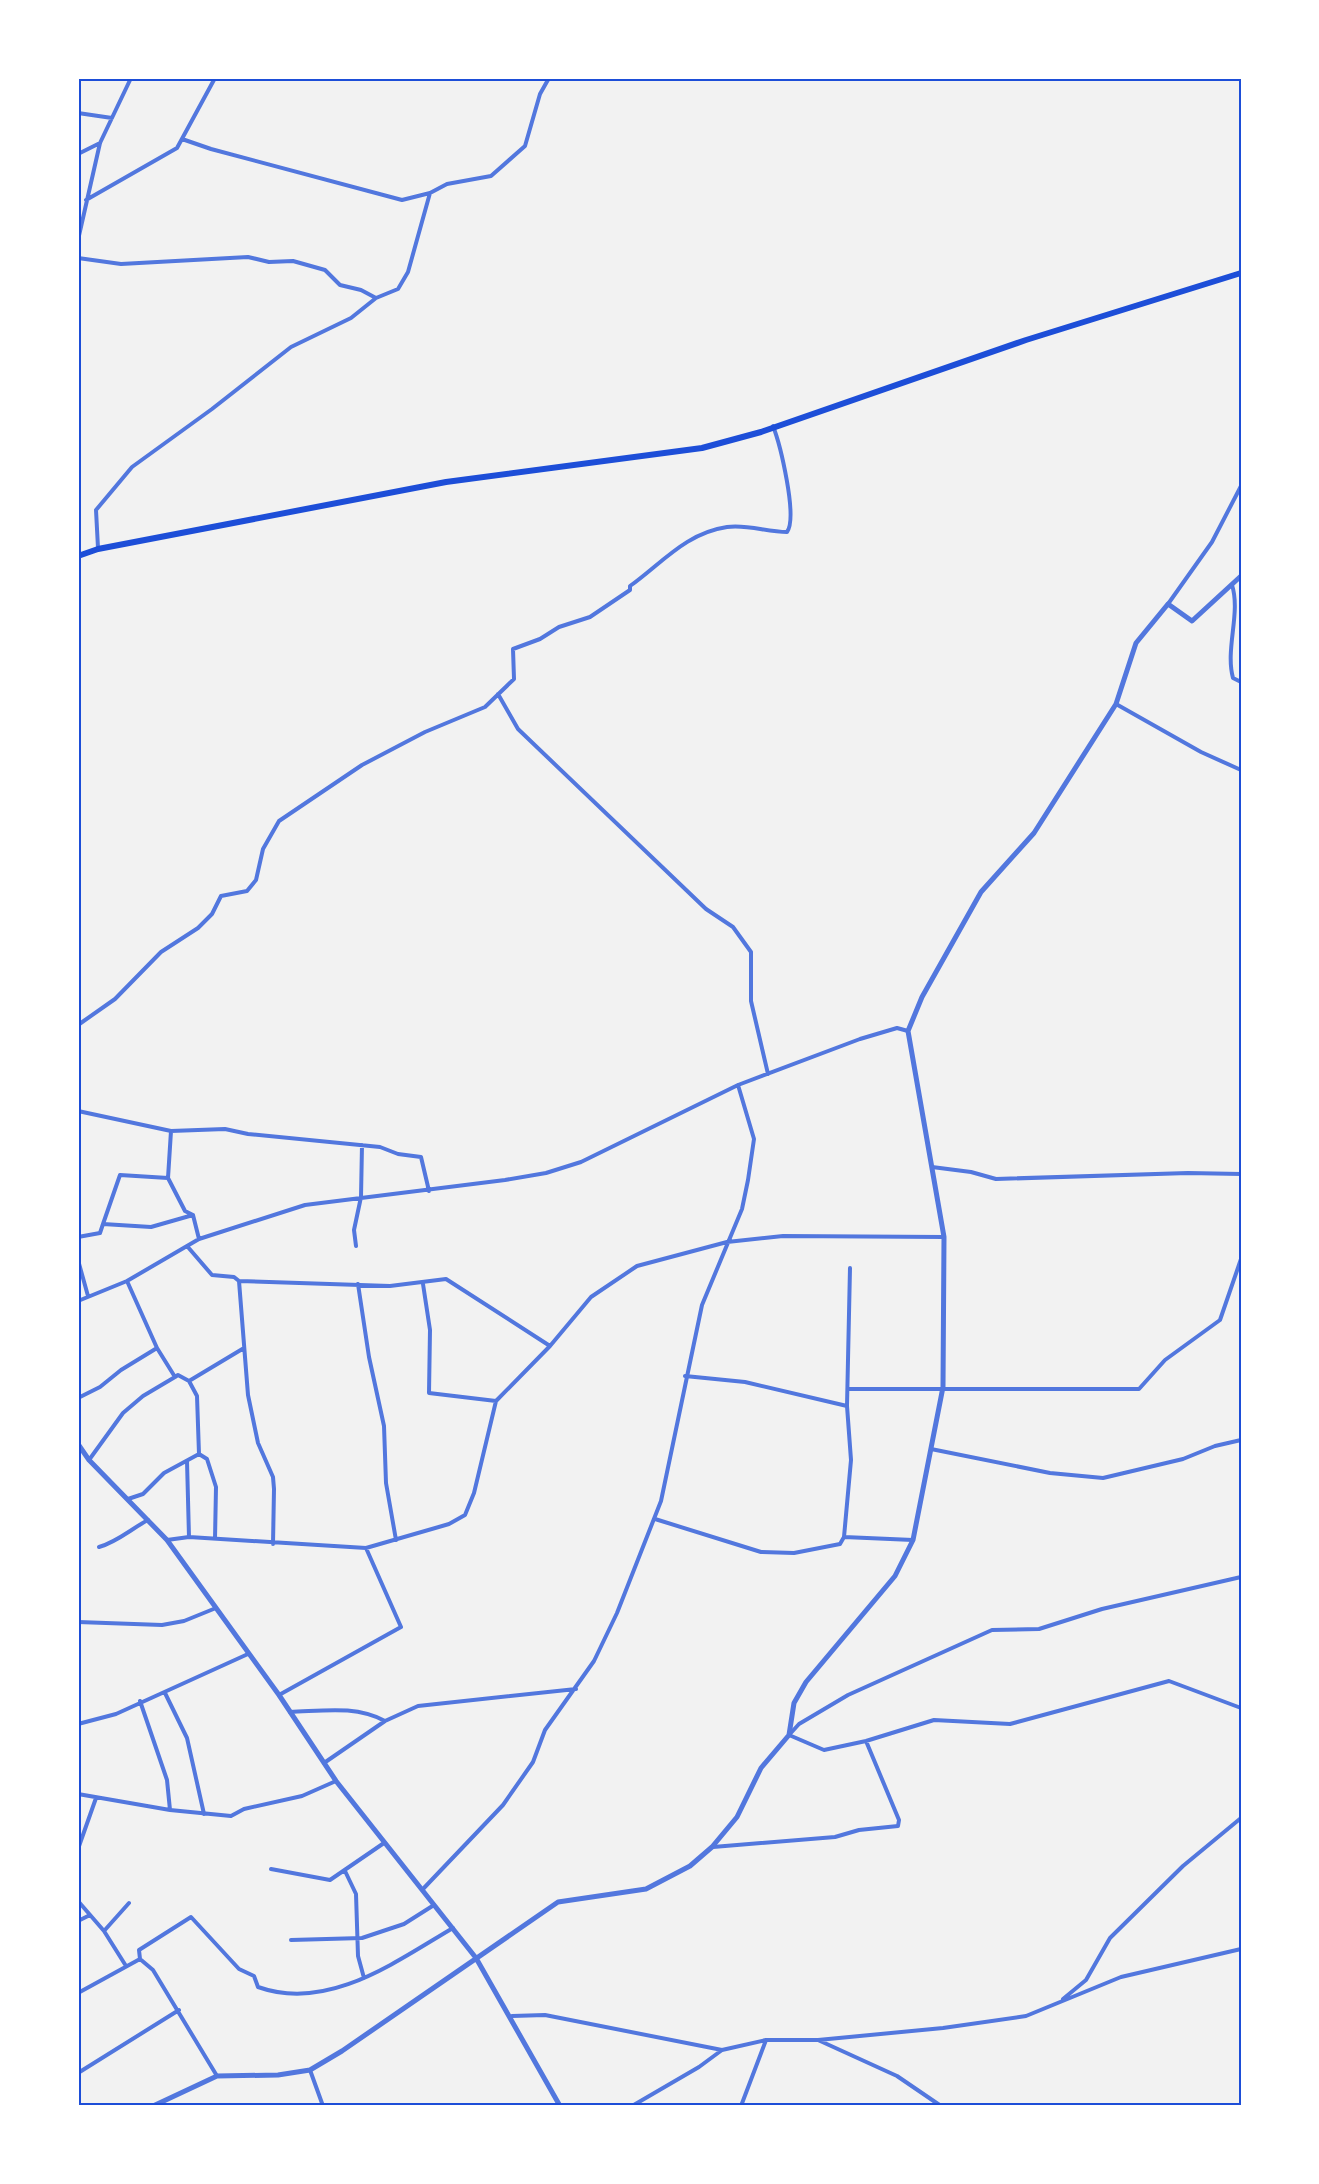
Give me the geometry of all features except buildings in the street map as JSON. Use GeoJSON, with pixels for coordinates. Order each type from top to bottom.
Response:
{"type":"FeatureCollection","features":[{"type":"Feature","properties":{"kind":"main road"},"geometry":{"type":"LineString","coordinates":[[78,556],[98,549],[446,482],[702,448],[761,432],[772,426],[1026,340],[1241,273]]}},
{"type":"Feature","properties":{"kind":"street"},"geometry":{"type":"LineString","coordinates":[[78,240],[100,143],[131,78]]}},
{"type":"Feature","properties":{"kind":"street"},"geometry":{"type":"LineString","coordinates":[[86,200],[177,148],[215,78]]}},
{"type":"Feature","properties":{"kind":"street"},"geometry":{"type":"LineString","coordinates":[[182,139],[211,150],[402,200],[430,193],[447,184],[491,176],[525,146],[540,94],[549,78]]}},
{"type":"Feature","properties":{"kind":"street"},"geometry":{"type":"LineString","coordinates":[[78,113],[112,118]]}},
{"type":"Feature","properties":{"kind":"street"},"geometry":{"type":"LineString","coordinates":[[78,154],[100,143]]}},
{"type":"Feature","properties":{"kind":"street"},"geometry":{"type":"LineString","coordinates":[[98,549],[96,510],[132,466],[212,409],[291,347],[351,318],[376,298],[398,289],[408,272],[430,193]]}},
{"type":"Feature","properties":{"kind":"street"},"geometry":{"type":"LineString","coordinates":[[78,258],[121,264],[248,257],[269,262],[293,261],[325,270],[340,285],[376,298]]}},
{"type":"Feature","properties":{"kind":"street"},"geometry":{"type":"LineString","coordinates":[[78,1025],[115,999],[161,952],[198,928],[212,914],[221,896],[247,891],[256,880],[270,834],[285,817],[362,765],[425,732],[485,707],[514,679],[513,649],[540,639],[559,627],[599,612],[630,590],[630,586],[656,564],[696,535],[726,527],[787,532],[791,524],[787,485],[780,444],[772,426]]}},
{"type":"Feature","properties":{"kind":"street"},"geometry":{"type":"LineString","coordinates":[[789,1735],[794,1703],[806,1682],[895,1576],[913,1540],[943,1387],[944,1237],[908,1031],[922,997],[981,892],[1034,833],[1116,704],[1136,643],[1168,604],[1212,542],[1241,486]]}},
{"type":"Feature","properties":{"kind":"street"},"geometry":{"type":"LineString","coordinates":[[1168,604],[1192,621],[1241,576]]}},
{"type":"Feature","properties":{"kind":"street"},"geometry":{"type":"LineString","coordinates":[[1232,584],[1236,596],[1230,665],[1233,678],[1241,682]]}},
{"type":"Feature","properties":{"kind":"street"},"geometry":{"type":"LineString","coordinates":[[498,694],[518,729],[706,909],[733,927],[739,935],[751,952],[751,1001],[768,1074]]}},
{"type":"Feature","properties":{"kind":"street"},"geometry":{"type":"LineString","coordinates":[[1116,704],[1201,752],[1241,770]]}},
{"type":"Feature","properties":{"kind":"street"},"geometry":{"type":"LineString","coordinates":[[78,1301],[127,1281],[199,1239],[305,1205],[429,1191],[546,1173],[581,1162],[738,1085],[860,1039],[897,1028],[908,1031]]}},
{"type":"Feature","properties":{"kind":"street"},"geometry":{"type":"LineString","coordinates":[[423,1889],[503,1805],[533,1762],[545,1730],[577,1689],[594,1661],[617,1612],[661,1502],[685,1376],[702,1305],[742,1209],[754,1139],[738,1085]]}},
{"type":"Feature","properties":{"kind":"street"},"geometry":{"type":"LineString","coordinates":[[78,1111],[171,1131],[225,1129],[248,1134],[362,1145],[421,1157],[429,1191]]}},
{"type":"Feature","properties":{"kind":"street"},"geometry":{"type":"LineString","coordinates":[[171,1131],[168,1178],[185,1211],[193,1215],[199,1239]]}},
{"type":"Feature","properties":{"kind":"street"},"geometry":{"type":"LineString","coordinates":[[356,1246],[354,1230],[362,1197],[362,1145]]}},
{"type":"Feature","properties":{"kind":"street"},"geometry":{"type":"LineString","coordinates":[[932,1167],[971,1172],[996,1179],[1188,1173],[1241,1174]]}},
{"type":"Feature","properties":{"kind":"street"},"geometry":{"type":"LineString","coordinates":[[78,1237],[100,1233],[120,1175],[168,1178]]}},
{"type":"Feature","properties":{"kind":"street"},"geometry":{"type":"LineString","coordinates":[[103,1224],[151,1227],[193,1215]]}},
{"type":"Feature","properties":{"kind":"street"},"geometry":{"type":"LineString","coordinates":[[167,1540],[189,1537],[366,1548],[449,1524],[465,1515],[474,1493],[496,1401],[550,1346],[591,1297],[637,1266],[727,1242],[783,1236],[944,1237]]}},
{"type":"Feature","properties":{"kind":"street"},"geometry":{"type":"LineString","coordinates":[[187,1246],[212,1275],[234,1277],[239,1281],[390,1286],[423,1284],[446,1279],[550,1346]]}},
{"type":"Feature","properties":{"kind":"street"},"geometry":{"type":"LineString","coordinates":[[78,1260],[88,1296]]}},
{"type":"Feature","properties":{"kind":"street"},"geometry":{"type":"LineString","coordinates":[[848,1389],[943,1387],[1112,1391],[1139,1389],[1166,1360],[1220,1320],[1241,1260]]}},
{"type":"Feature","properties":{"kind":"street"},"geometry":{"type":"LineString","coordinates":[[654,1519],[761,1552],[794,1553],[840,1544],[844,1537],[851,1460],[847,1406],[850,1268]]}},
{"type":"Feature","properties":{"kind":"street"},"geometry":{"type":"LineString","coordinates":[[127,1281],[157,1348],[175,1377]]}},
{"type":"Feature","properties":{"kind":"street"},"geometry":{"type":"LineString","coordinates":[[239,1281],[248,1395],[258,1443],[273,1477],[273,1544]]}},
{"type":"Feature","properties":{"kind":"street"},"geometry":{"type":"LineString","coordinates":[[358,1284],[369,1357],[384,1426],[386,1483],[396,1540]]}},
{"type":"Feature","properties":{"kind":"street"},"geometry":{"type":"LineString","coordinates":[[423,1284],[430,1330],[429,1393],[496,1401]]}},
{"type":"Feature","properties":{"kind":"street"},"geometry":{"type":"LineString","coordinates":[[189,1381],[244,1347]]}},
{"type":"Feature","properties":{"kind":"street"},"geometry":{"type":"LineString","coordinates":[[78,1398],[100,1387],[121,1370],[157,1348]]}},
{"type":"Feature","properties":{"kind":"street"},"geometry":{"type":"LineString","coordinates":[[89,1460],[123,1413],[143,1396],[178,1375],[189,1381],[197,1396],[199,1454]]}},
{"type":"Feature","properties":{"kind":"street"},"geometry":{"type":"LineString","coordinates":[[685,1376],[745,1382],[847,1406]]}},
{"type":"Feature","properties":{"kind":"street"},"geometry":{"type":"LineString","coordinates":[[931,1449],[1050,1473],[1103,1478],[1183,1459],[1215,1446],[1241,1440]]}},
{"type":"Feature","properties":{"kind":"street"},"geometry":{"type":"LineString","coordinates":[[78,1444],[89,1460],[167,1540],[279,1695],[336,1781],[476,1958],[512,2016],[560,2106]]}},
{"type":"Feature","properties":{"kind":"street"},"geometry":{"type":"LineString","coordinates":[[127,1499],[142,1494],[164,1473],[199,1454]]}},
{"type":"Feature","properties":{"kind":"street"},"geometry":{"type":"LineString","coordinates":[[199,1454],[207,1460],[216,1487],[215,1539]]}},
{"type":"Feature","properties":{"kind":"street"},"geometry":{"type":"LineString","coordinates":[[187,1461],[189,1537]]}},
{"type":"Feature","properties":{"kind":"street"},"geometry":{"type":"LineString","coordinates":[[99,1547],[113,1543],[124,1532],[148,1520]]}},
{"type":"Feature","properties":{"kind":"street"},"geometry":{"type":"LineString","coordinates":[[844,1537],[913,1540]]}},
{"type":"Feature","properties":{"kind":"street"},"geometry":{"type":"LineString","coordinates":[[279,1695],[401,1627],[366,1548]]}},
{"type":"Feature","properties":{"kind":"street"},"geometry":{"type":"LineString","coordinates":[[153,2106],[217,2076],[278,2075],[310,2070],[342,2051],[558,1902],[646,1889],[690,1866],[712,1847],[737,1817],[760,1768],[799,1724],[848,1695],[992,1630],[1039,1629],[1102,1609],[1241,1577]]}},
{"type":"Feature","properties":{"kind":"street"},"geometry":{"type":"LineString","coordinates":[[78,1622],[162,1625],[184,1621],[216,1608]]}},
{"type":"Feature","properties":{"kind":"street"},"geometry":{"type":"LineString","coordinates":[[78,1724],[116,1714],[140,1701],[165,1693],[248,1654]]}},
{"type":"Feature","properties":{"kind":"street"},"geometry":{"type":"LineString","coordinates":[[789,1735],[824,1750],[866,1741],[934,1720],[1010,1724],[1169,1681],[1241,1708]]}},
{"type":"Feature","properties":{"kind":"street"},"geometry":{"type":"LineString","coordinates":[[324,1763],[385,1721],[418,1706],[577,1689]]}},
{"type":"Feature","properties":{"kind":"street"},"geometry":{"type":"LineString","coordinates":[[165,1693],[187,1738],[204,1814]]}},
{"type":"Feature","properties":{"kind":"street"},"geometry":{"type":"LineString","coordinates":[[140,1701],[167,1780],[170,1810]]}},
{"type":"Feature","properties":{"kind":"street"},"geometry":{"type":"LineString","coordinates":[[289,1712],[355,1710],[371,1713],[385,1721]]}},
{"type":"Feature","properties":{"kind":"street"},"geometry":{"type":"LineString","coordinates":[[712,1847],[835,1837],[859,1830],[898,1826],[899,1820],[866,1741]]}},
{"type":"Feature","properties":{"kind":"street"},"geometry":{"type":"LineString","coordinates":[[78,1794],[170,1810],[231,1816],[244,1809],[302,1796],[336,1781]]}},
{"type":"Feature","properties":{"kind":"street"},"geometry":{"type":"LineString","coordinates":[[78,1849],[96,1798]]}},
{"type":"Feature","properties":{"kind":"street"},"geometry":{"type":"LineString","coordinates":[[1060,2002],[1086,1980],[1110,1938],[1183,1866],[1241,1818]]}},
{"type":"Feature","properties":{"kind":"street"},"geometry":{"type":"LineString","coordinates":[[271,1869],[327,1880],[345,1871],[384,1843]]}},
{"type":"Feature","properties":{"kind":"street"},"geometry":{"type":"LineString","coordinates":[[345,1871],[356,1894],[357,1938],[364,1978]]}},
{"type":"Feature","properties":{"kind":"street"},"geometry":{"type":"LineString","coordinates":[[78,1901],[104,1931],[126,1966]]}},
{"type":"Feature","properties":{"kind":"street"},"geometry":{"type":"LineString","coordinates":[[104,1931],[129,1903]]}},
{"type":"Feature","properties":{"kind":"street"},"geometry":{"type":"LineString","coordinates":[[291,1940],[357,1938],[404,1924],[434,1905]]}},
{"type":"Feature","properties":{"kind":"street"},"geometry":{"type":"LineString","coordinates":[[78,1920],[90,1915]]}},
{"type":"Feature","properties":{"kind":"street"},"geometry":{"type":"LineString","coordinates":[[217,2076],[153,1970],[140,1959],[139,1950],[191,1917],[239,1969],[254,1976],[260,1988],[317,1993],[342,1988],[364,1978],[453,1928]]}},
{"type":"Feature","properties":{"kind":"street"},"geometry":{"type":"LineString","coordinates":[[632,2106],[699,2067],[722,2050],[766,2040],[818,2040],[943,2028],[1016,2017],[1121,1977],[1241,1949]]}},
{"type":"Feature","properties":{"kind":"street"},"geometry":{"type":"LineString","coordinates":[[78,1993],[140,1959]]}},
{"type":"Feature","properties":{"kind":"street"},"geometry":{"type":"LineString","coordinates":[[78,2073],[179,2010]]}},
{"type":"Feature","properties":{"kind":"street"},"geometry":{"type":"LineString","coordinates":[[512,2016],[545,2015],[722,2050]]}},
{"type":"Feature","properties":{"kind":"street"},"geometry":{"type":"LineString","coordinates":[[741,2106],[766,2040]]}},
{"type":"Feature","properties":{"kind":"street"},"geometry":{"type":"LineString","coordinates":[[818,2040],[897,2076],[941,2106]]}},
{"type":"Feature","properties":{"kind":"street"},"geometry":{"type":"LineString","coordinates":[[310,2070],[323,2106]]}}]}
